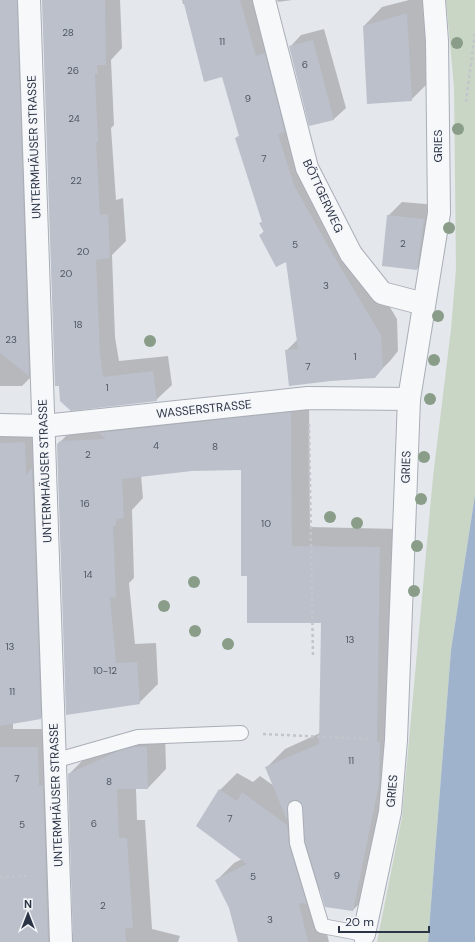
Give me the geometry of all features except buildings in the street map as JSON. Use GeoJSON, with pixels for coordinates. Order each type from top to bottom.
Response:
{"type":"FeatureCollection","features":[{"type":"Feature","properties":{"kind":"street","name":"UNTERMHÄUSER STRASSE"},"geometry":{"type":"LineString","coordinates":[[29,0],[61,942]]}},
{"type":"Feature","properties":{"kind":"street","name":"BÖTTGERWEG"},"geometry":{"type":"LineString","coordinates":[[264,0],[307,168],[351,254],[382,293],[424,304]]}},
{"type":"Feature","properties":{"kind":"street","name":"GRIES"},"geometry":{"type":"LineString","coordinates":[[363,938],[390,812],[396,740],[409,399],[439,214],[438,41],[434,0]]}},
{"type":"Feature","properties":{"kind":"street","name":"WASSERSTRASSE"},"geometry":{"type":"LineString","coordinates":[[0,425],[44,426],[308,398],[409,399]]}},
{"type":"Feature","properties":{"kind":"lane"},"geometry":{"type":"LineString","coordinates":[[54,761],[138,737],[241,733]]}},
{"type":"Feature","properties":{"kind":"lane","name":"GRIES"},"geometry":{"type":"LineString","coordinates":[[295,808],[297,843],[322,926],[363,938]]}},
{"type":"Feature","properties":{"kind":"path"},"geometry":{"type":"LineString","coordinates":[[308,398],[313,658]]}},
{"type":"Feature","properties":{"kind":"path"},"geometry":{"type":"LineString","coordinates":[[241,733],[396,740]]}},
{"type":"Feature","properties":{"kind":"path"},"geometry":{"type":"LineString","coordinates":[[0,877],[59,875]]}},
{"type":"Feature","properties":{"kind":"green space"},"geometry":{"type":"Polygon","coordinates":[[[446,0],[475,0],[475,495],[451,650],[428,942],[377,942],[402,817],[433,477],[451,329],[456,269],[454,87],[446,0]]]}},
{"type":"Feature","properties":{"kind":"water"},"geometry":{"type":"Polygon","coordinates":[[[475,495],[475,942],[428,942],[451,650],[475,495]]]}}]}
